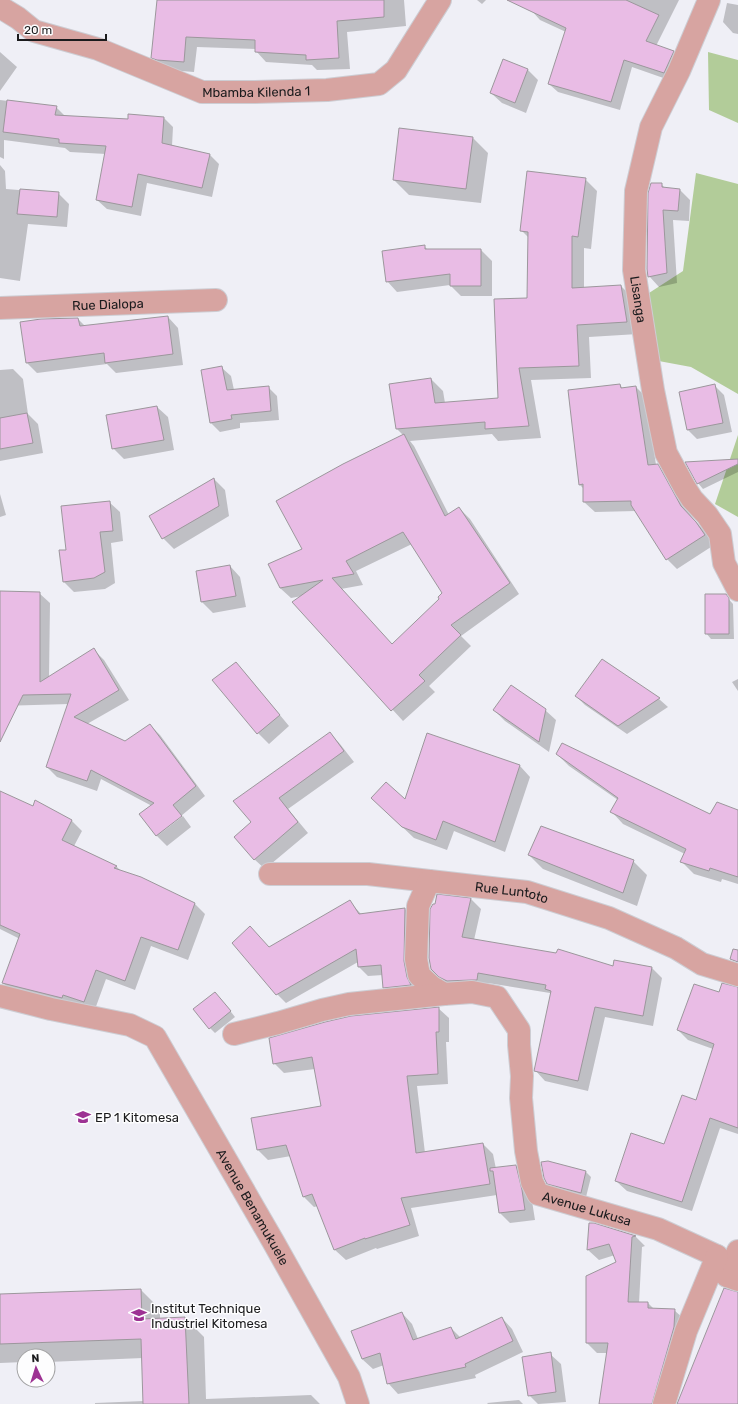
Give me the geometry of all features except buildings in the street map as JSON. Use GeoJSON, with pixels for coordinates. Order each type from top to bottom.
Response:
{"type":"FeatureCollection","features":[{"type":"Feature","properties":{"kind":"street","name":"Mbamba Kilenda 1"},"geometry":{"type":"LineString","coordinates":[[0,7],[18,18],[34,31],[98,49],[202,92],[255,92],[327,90],[379,84],[396,70],[440,0]]}},
{"type":"Feature","properties":{"kind":"street","name":"Lisanga"},"geometry":{"type":"LineString","coordinates":[[709,0],[679,71],[651,127],[636,191],[634,270],[652,390],[666,453],[692,499],[707,515],[720,534],[724,562],[738,590]]}},
{"type":"Feature","properties":{"kind":"street","name":"Rue Dialopa"},"geometry":{"type":"LineString","coordinates":[[0,308],[216,300]]}},
{"type":"Feature","properties":{"kind":"street","name":"Rue Luntoto"},"geometry":{"type":"LineString","coordinates":[[270,874],[368,874],[527,892],[608,918],[676,948],[702,964],[738,975]]}},
{"type":"Feature","properties":{"kind":"street"},"geometry":{"type":"LineString","coordinates":[[429,881],[418,906],[416,959],[419,975],[432,987],[444,994]]}},
{"type":"Feature","properties":{"kind":"street","name":"Avenue Lukusa"},"geometry":{"type":"LineString","coordinates":[[444,994],[472,992],[497,997],[519,1030],[518,1045],[522,1076],[521,1098],[526,1151],[532,1182],[538,1194],[658,1229],[717,1256]]}},
{"type":"Feature","properties":{"kind":"street"},"geometry":{"type":"LineString","coordinates":[[234,1034],[349,1004],[444,994]]}},
{"type":"Feature","properties":{"kind":"street","name":"Avenue Benamukuele"},"geometry":{"type":"LineString","coordinates":[[0,996],[51,1009],[130,1024],[155,1037],[274,1243],[349,1377],[358,1404]]}},
{"type":"Feature","properties":{"kind":"street"},"geometry":{"type":"LineString","coordinates":[[733,1278],[738,1251]]}},
{"type":"Feature","properties":{"kind":"street"},"geometry":{"type":"LineString","coordinates":[[717,1256],[733,1278]]}},
{"type":"Feature","properties":{"kind":"street"},"geometry":{"type":"LineString","coordinates":[[664,1404],[686,1331],[717,1256]]}},
{"type":"Feature","properties":{"kind":"green space"},"geometry":{"type":"Polygon","coordinates":[[[708,52],[738,60],[738,123],[709,110],[708,52]]]}},
{"type":"Feature","properties":{"kind":"green space"},"geometry":{"type":"Polygon","coordinates":[[[696,173],[738,184],[738,394],[691,367],[648,359],[649,293],[683,271],[696,173]]]}},
{"type":"Feature","properties":{"kind":"green space"},"geometry":{"type":"Polygon","coordinates":[[[738,435],[738,517],[715,504],[738,435]]]}},
{"type":"Feature","properties":{"kind":"place","name":"EP 1 Kitomesa"},"geometry":{"type":"Point","coordinates":[83,1117]}},
{"type":"Feature","properties":{"kind":"place","name":"Institut Technique Industriel Kitomesa"},"geometry":{"type":"Point","coordinates":[139,1315]}}]}
